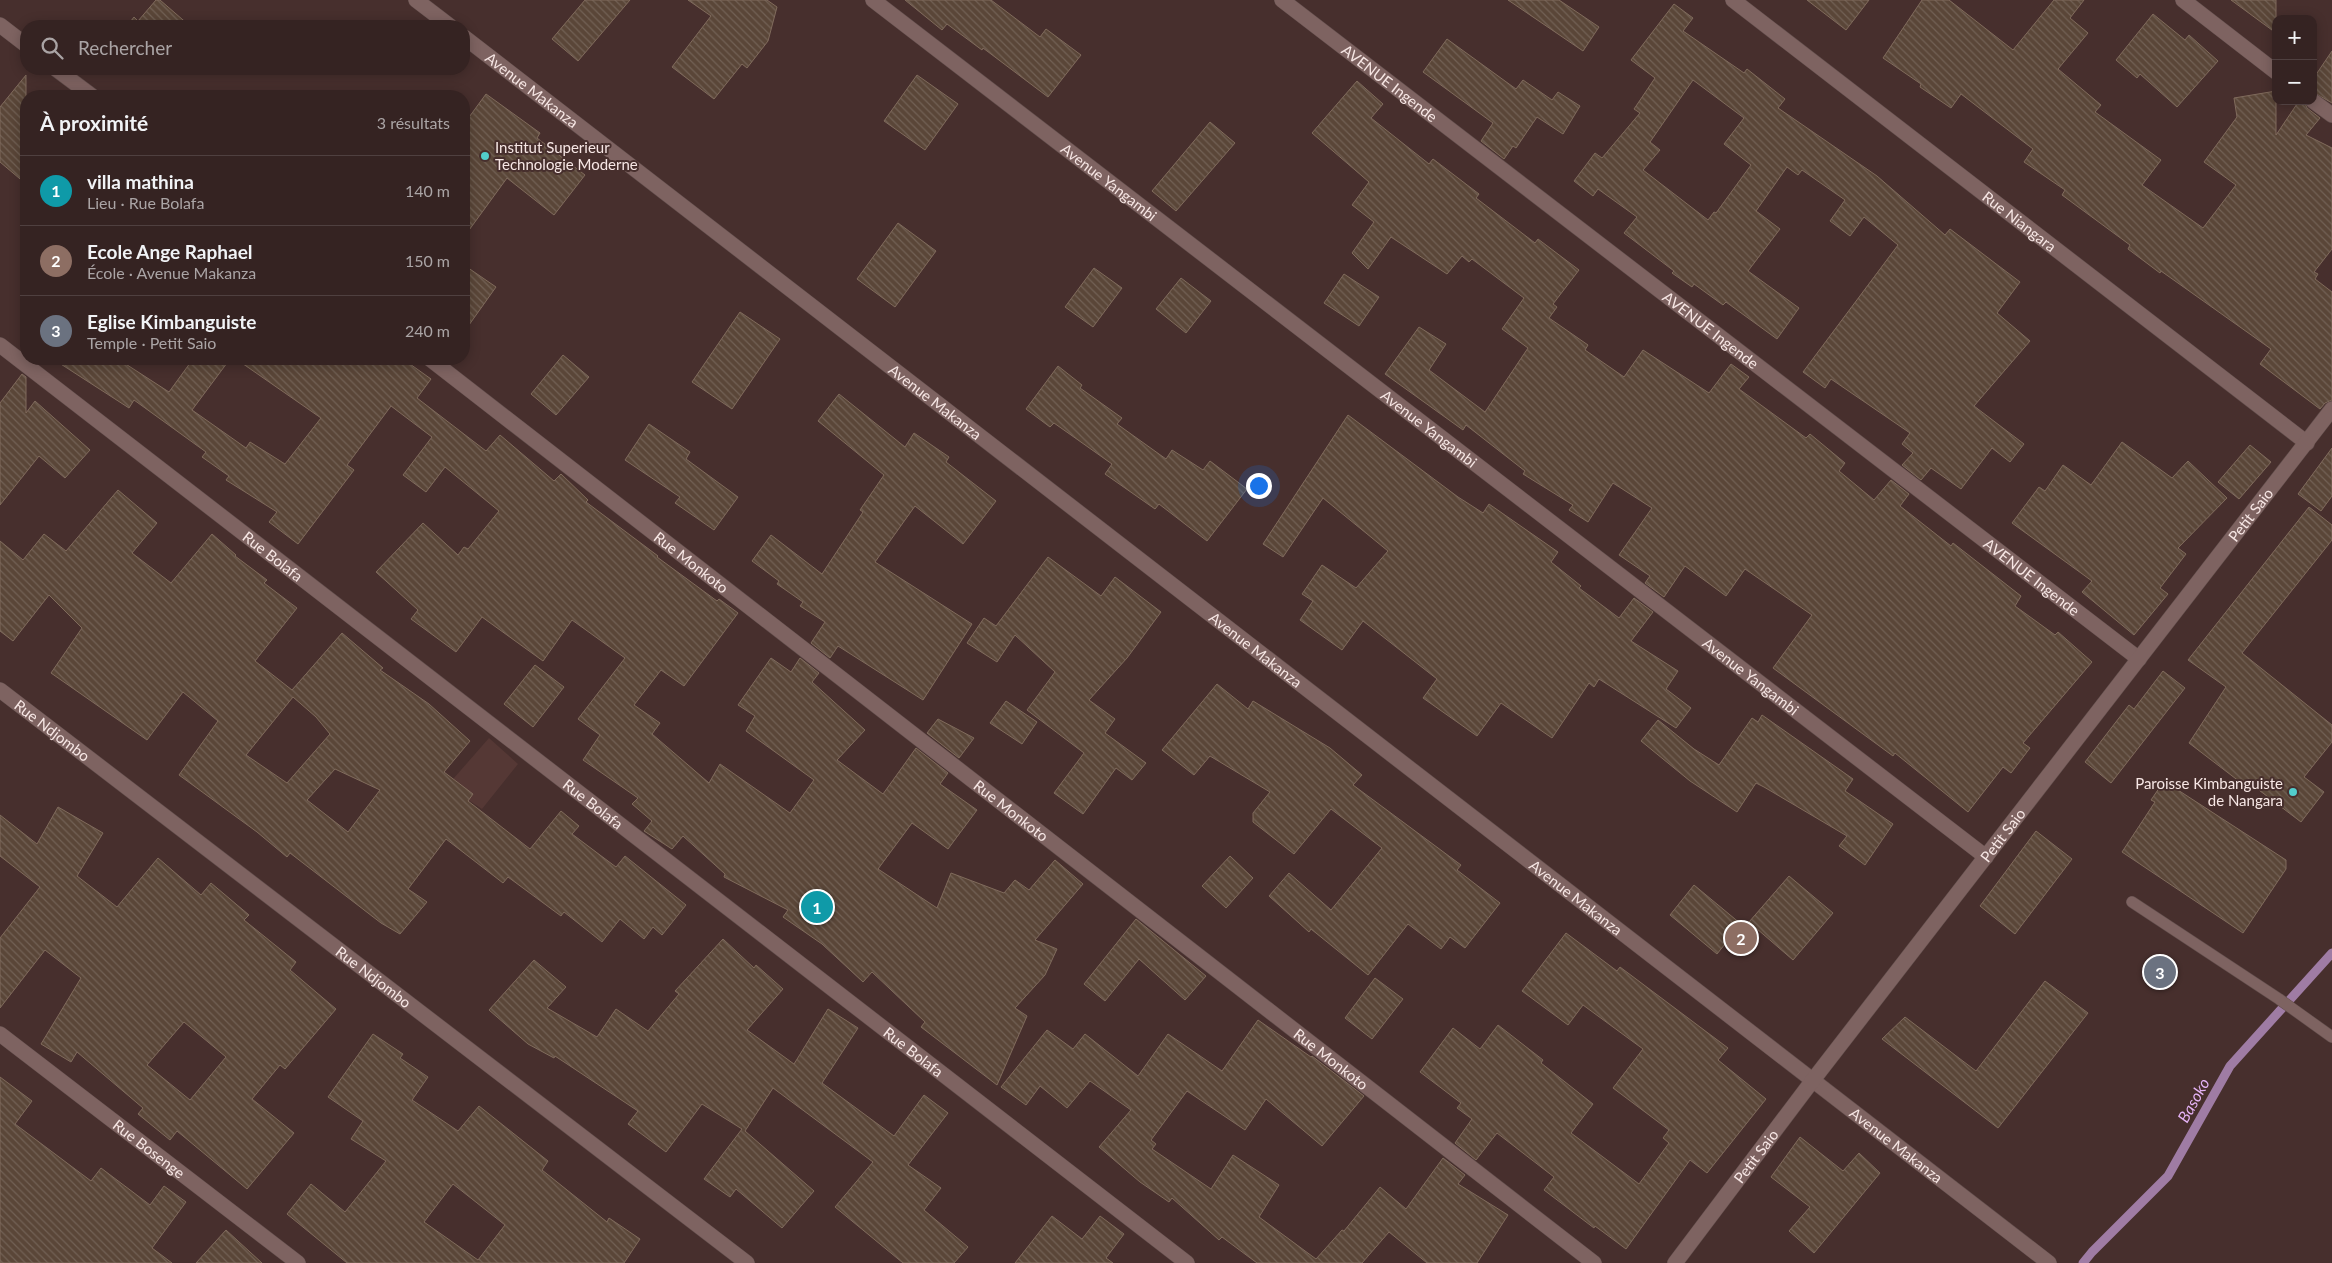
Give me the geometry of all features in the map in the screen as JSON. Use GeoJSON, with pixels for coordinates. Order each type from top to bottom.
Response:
{"type":"FeatureCollection","features":[{"type":"Feature","properties":{"kind":"street"},"geometry":{"type":"LineString","coordinates":[[416,0],[442,20]]}},
{"type":"Feature","properties":{"kind":"street","name":"Avenue Yangambi"},"geometry":{"type":"LineString","coordinates":[[873,0],[1986,857]]}},
{"type":"Feature","properties":{"kind":"street","name":"AVENUE Ingende"},"geometry":{"type":"LineString","coordinates":[[1282,0],[2140,659]]}},
{"type":"Feature","properties":{"kind":"street","name":"Rue Niangara"},"geometry":{"type":"LineString","coordinates":[[1733,0],[2307,443]]}},
{"type":"Feature","properties":{"kind":"street"},"geometry":{"type":"LineString","coordinates":[[2183,0],[2272,69]]}},
{"type":"Feature","properties":{"kind":"street"},"geometry":{"type":"LineString","coordinates":[[0,25],[20,40]]}},
{"type":"Feature","properties":{"kind":"street","name":"Avenue Makanza"},"geometry":{"type":"LineString","coordinates":[[470,42],[2049,1263]]}},
{"type":"Feature","properties":{"kind":"street"},"geometry":{"type":"LineString","coordinates":[[64,75],[84,90]]}},
{"type":"Feature","properties":{"kind":"street"},"geometry":{"type":"LineString","coordinates":[[2317,104],[2332,115]]}},
{"type":"Feature","properties":{"kind":"street","name":"Rue Bolafa"},"geometry":{"type":"LineString","coordinates":[[0,345],[20,360]]}},
{"type":"Feature","properties":{"kind":"street","name":"Rue Bolafa"},"geometry":{"type":"LineString","coordinates":[[26,365],[1188,1263]]}},
{"type":"Feature","properties":{"kind":"street","name":"Rue Monkoto"},"geometry":{"type":"LineString","coordinates":[[438,365],[1594,1263]]}},
{"type":"Feature","properties":{"kind":"street","name":"Petit Saio"},"geometry":{"type":"LineString","coordinates":[[1675,1263],[1813,1080],[2332,410]]}},
{"type":"Feature","properties":{"kind":"street","name":"Rue Ndjombo"},"geometry":{"type":"LineString","coordinates":[[0,690],[748,1263]]}},
{"type":"Feature","properties":{"kind":"street","name":"Rue Bosenge"},"geometry":{"type":"LineString","coordinates":[[0,1034],[298,1263]]}},
{"type":"Feature","properties":{"kind":"lane"},"geometry":{"type":"LineString","coordinates":[[2132,902],[2279,999],[2332,1037]]}},
{"type":"Feature","properties":{"kind":"shaded area"},"geometry":{"type":"Polygon","coordinates":[[[489,738],[518,764],[482,809],[447,786],[489,738]]]}},
{"type":"Feature","properties":{"kind":"building"},"geometry":{"type":"Polygon","coordinates":[[[156,0],[160,0],[183,20],[139,20],[156,0]]]}},
{"type":"Feature","properties":{"kind":"building"},"geometry":{"type":"Polygon","coordinates":[[[585,0],[630,0],[578,61],[552,39],[585,0]]]}},
{"type":"Feature","properties":{"kind":"building"},"geometry":{"type":"Polygon","coordinates":[[[688,0],[767,0],[777,7],[768,41],[747,68],[742,64],[714,99],[672,67],[711,16],[688,0]]]}},
{"type":"Feature","properties":{"kind":"building"},"geometry":{"type":"Polygon","coordinates":[[[905,0],[991,0],[1040,37],[1046,29],[1081,55],[1048,97],[983,48],[982,50],[947,24],[942,30],[905,0]]]}},
{"type":"Feature","properties":{"kind":"building"},"geometry":{"type":"Polygon","coordinates":[[[1508,0],[1559,0],[1599,27],[1583,51],[1508,0]]]}},
{"type":"Feature","properties":{"kind":"building"},"geometry":{"type":"Polygon","coordinates":[[[1807,0],[1869,0],[1846,30],[1807,0]]]}},
{"type":"Feature","properties":{"kind":"building"},"geometry":{"type":"Polygon","coordinates":[[[1922,0],[1949,0],[2013,50],[2054,0],[2084,0],[2070,18],[2088,33],[2058,69],[2101,105],[2095,112],[2161,160],[2142,185],[2203,228],[2236,185],[2204,162],[2237,117],[2234,98],[2272,92],[2272,105],[2276,105],[2276,135],[2296,105],[2306,105],[2320,118],[2306,135],[2332,148],[2332,249],[2314,272],[2318,274],[2315,279],[2332,292],[2332,400],[2325,403],[2320,409],[2260,364],[2271,349],[2161,271],[2160,273],[2128,249],[2130,245],[2062,195],[2065,190],[2024,162],[2033,149],[1961,94],[1951,108],[1920,87],[1921,84],[1883,58],[1922,0]]]}},
{"type":"Feature","properties":{"kind":"building"},"geometry":{"type":"Polygon","coordinates":[[[2231,0],[2276,0],[2276,15],[2272,15],[2272,30],[2231,0]]]}},
{"type":"Feature","properties":{"kind":"building"},"geometry":{"type":"Polygon","coordinates":[[[1674,4],[1693,18],[1683,31],[1744,73],[1747,69],[1785,99],[1778,108],[1877,176],[1945,235],[1950,229],[2020,282],[1997,313],[2030,341],[1974,406],[2024,444],[2010,462],[1992,448],[1961,489],[1931,468],[1921,480],[1902,465],[1913,453],[1902,444],[1910,433],[1831,379],[1825,388],[1803,372],[1898,245],[1864,217],[1850,236],[1830,221],[1845,200],[1802,170],[1798,175],[1787,167],[1756,211],[1780,229],[1748,271],[1799,308],[1777,339],[1726,302],[1723,305],[1694,284],[1692,287],[1672,273],[1674,271],[1624,233],[1637,217],[1598,189],[1593,196],[1574,181],[1595,153],[1602,158],[1640,113],[1634,109],[1655,78],[1631,60],[1674,4]],[[1693,80],[1650,142],[1660,150],[1643,170],[1708,220],[1714,212],[1716,213],[1751,165],[1724,144],[1744,118],[1693,80]]]}},
{"type":"Feature","properties":{"kind":"building"},"geometry":{"type":"Polygon","coordinates":[[[2153,14],[2185,40],[2189,35],[2218,61],[2177,107],[2140,74],[2137,78],[2116,60],[2153,14]]]}},
{"type":"Feature","properties":{"kind":"building"},"geometry":{"type":"Polygon","coordinates":[[[1447,39],[1516,89],[1523,80],[1552,100],[1558,92],[1580,106],[1563,134],[1537,117],[1516,148],[1513,146],[1504,159],[1481,141],[1493,123],[1423,72],[1447,39]]]}},
{"type":"Feature","properties":{"kind":"building"},"geometry":{"type":"Polygon","coordinates":[[[2332,51],[2332,103],[2317,94],[2317,73],[2332,51]]]}},
{"type":"Feature","properties":{"kind":"building"},"geometry":{"type":"Polygon","coordinates":[[[26,75],[26,90],[20,90],[20,179],[0,162],[0,107],[26,75]]]}},
{"type":"Feature","properties":{"kind":"building"},"geometry":{"type":"Polygon","coordinates":[[[917,75],[958,104],[925,150],[884,121],[917,75]]]}},
{"type":"Feature","properties":{"kind":"building"},"geometry":{"type":"Polygon","coordinates":[[[1357,81],[1383,104],[1371,118],[1429,164],[1433,159],[1479,194],[1476,198],[1535,243],[1538,239],[1579,270],[1553,304],[1557,307],[1549,318],[1588,345],[1585,350],[1624,377],[1643,350],[1709,393],[1731,364],[1749,377],[1739,389],[1806,438],[1810,434],[1845,463],[1839,471],[1874,500],[1891,480],[1909,494],[1900,506],[1951,546],[1953,543],[2021,596],[2015,606],[2055,635],[2058,632],[2092,662],[2023,743],[2030,748],[2011,773],[2003,767],[1968,812],[1895,753],[1893,756],[1773,668],[1812,615],[1745,569],[1726,596],[1685,566],[1664,597],[1645,583],[1650,576],[1619,555],[1652,508],[1613,483],[1588,522],[1569,510],[1573,505],[1523,474],[1525,471],[1466,425],[1463,430],[1385,374],[1419,327],[1446,344],[1429,370],[1485,412],[1528,348],[1502,329],[1524,298],[1472,259],[1469,262],[1462,256],[1447,274],[1391,237],[1368,269],[1352,253],[1374,222],[1352,205],[1369,182],[1312,133],[1357,81]]]}},
{"type":"Feature","properties":{"kind":"building"},"geometry":{"type":"Polygon","coordinates":[[[486,94],[540,133],[537,138],[585,175],[554,215],[507,178],[470,229],[470,116],[486,94]]]}},
{"type":"Feature","properties":{"kind":"building"},"geometry":{"type":"Polygon","coordinates":[[[1210,122],[1235,143],[1176,211],[1152,191],[1210,122]]]}},
{"type":"Feature","properties":{"kind":"building"},"geometry":{"type":"Polygon","coordinates":[[[898,223],[936,251],[895,307],[857,279],[898,223]]]}},
{"type":"Feature","properties":{"kind":"building"},"geometry":{"type":"Polygon","coordinates":[[[1094,268],[1122,288],[1093,327],[1065,307],[1094,268]]]}},
{"type":"Feature","properties":{"kind":"building"},"geometry":{"type":"Polygon","coordinates":[[[470,269],[496,287],[470,324],[470,269]]]}},
{"type":"Feature","properties":{"kind":"building"},"geometry":{"type":"Polygon","coordinates":[[[1344,274],[1379,297],[1359,326],[1324,303],[1344,274]]]}},
{"type":"Feature","properties":{"kind":"building"},"geometry":{"type":"Polygon","coordinates":[[[1181,278],[1211,301],[1186,333],[1156,309],[1181,278]]]}},
{"type":"Feature","properties":{"kind":"building"},"geometry":{"type":"Polygon","coordinates":[[[740,312],[780,339],[732,409],[692,382],[740,312]]]}},
{"type":"Feature","properties":{"kind":"building"},"geometry":{"type":"Polygon","coordinates":[[[563,355],[589,377],[556,415],[531,394],[563,355]]]}},
{"type":"Feature","properties":{"kind":"building"},"geometry":{"type":"Polygon","coordinates":[[[62,365],[127,365],[169,392],[189,365],[226,365],[192,410],[246,448],[250,442],[285,464],[321,418],[245,365],[411,365],[431,379],[417,398],[486,451],[500,435],[554,481],[561,474],[588,500],[586,502],[717,601],[719,599],[738,613],[684,686],[661,670],[634,705],[660,723],[652,734],[709,783],[720,764],[790,813],[814,780],[746,731],[755,716],[738,705],[771,658],[791,672],[800,658],[819,673],[812,682],[865,730],[837,760],[883,794],[916,748],[948,773],[940,784],[977,810],[948,849],[912,823],[878,869],[937,908],[951,873],[1004,893],[1015,880],[1029,890],[1055,860],[1083,884],[1035,940],[1057,949],[1045,975],[1015,1008],[1027,1016],[997,1085],[921,1027],[925,1022],[872,972],[863,982],[822,944],[783,917],[788,910],[724,877],[725,874],[683,836],[672,849],[644,831],[652,821],[632,804],[638,798],[583,760],[600,735],[578,719],[625,658],[572,620],[543,661],[482,617],[456,652],[411,619],[418,610],[376,572],[423,523],[458,555],[464,547],[468,549],[499,511],[445,467],[426,492],[403,475],[432,437],[391,406],[347,465],[354,470],[298,544],[269,522],[277,512],[226,480],[229,476],[202,457],[206,452],[134,400],[129,408],[62,365]]]}},
{"type":"Feature","properties":{"kind":"building"},"geometry":{"type":"Polygon","coordinates":[[[1058,366],[1082,385],[1080,388],[1122,418],[1117,424],[1166,459],[1172,450],[1203,470],[1210,461],[1247,489],[1207,541],[1159,504],[1155,509],[1105,474],[1112,464],[1054,423],[1050,427],[1026,409],[1058,366]]]}},
{"type":"Feature","properties":{"kind":"building"},"geometry":{"type":"Polygon","coordinates":[[[22,374],[26,377],[26,413],[35,401],[90,450],[65,478],[39,456],[0,505],[0,403],[22,374]]]}},
{"type":"Feature","properties":{"kind":"building"},"geometry":{"type":"Polygon","coordinates":[[[839,394],[905,447],[914,433],[949,457],[946,462],[996,501],[963,544],[915,506],[875,562],[972,624],[923,700],[838,646],[830,658],[811,643],[825,622],[800,606],[803,602],[777,584],[779,581],[752,561],[771,535],[822,574],[863,512],[860,510],[884,475],[818,421],[839,394]]]}},
{"type":"Feature","properties":{"kind":"building"},"geometry":{"type":"Polygon","coordinates":[[[1348,415],[1458,497],[1483,513],[1489,504],[1558,552],[1551,562],[1581,586],[1579,588],[1619,618],[1634,598],[1653,612],[1631,641],[1678,671],[1666,689],[1691,708],[1676,728],[1599,679],[1594,687],[1589,683],[1552,738],[1501,703],[1477,736],[1423,698],[1437,679],[1363,621],[1342,650],[1300,620],[1313,601],[1302,594],[1322,565],[1356,588],[1388,551],[1323,498],[1283,557],[1263,544],[1348,415]]]}},
{"type":"Feature","properties":{"kind":"building"},"geometry":{"type":"Polygon","coordinates":[[[649,424],[690,452],[686,459],[738,497],[714,530],[675,503],[680,497],[625,460],[649,424]]]}},
{"type":"Feature","properties":{"kind":"building"},"geometry":{"type":"Polygon","coordinates":[[[2122,442],[2172,478],[2188,461],[2227,498],[2178,548],[2186,554],[2160,588],[2168,594],[2134,635],[2082,592],[2092,581],[2012,523],[2039,487],[2045,491],[2063,465],[2091,485],[2122,442]]]}},
{"type":"Feature","properties":{"kind":"building"},"geometry":{"type":"Polygon","coordinates":[[[2250,445],[2271,462],[2239,499],[2218,482],[2250,445]]]}},
{"type":"Feature","properties":{"kind":"building"},"geometry":{"type":"Polygon","coordinates":[[[2332,448],[2332,496],[2321,511],[2298,494],[2332,448]]]}},
{"type":"Feature","properties":{"kind":"building"},"geometry":{"type":"Polygon","coordinates":[[[118,490],[157,523],[132,553],[171,583],[212,534],[235,556],[267,580],[264,583],[297,608],[255,661],[292,690],[342,633],[383,668],[380,670],[429,704],[470,741],[444,772],[473,794],[468,801],[530,849],[561,811],[579,826],[572,834],[616,867],[625,856],[686,905],[662,935],[653,927],[644,939],[620,919],[602,942],[564,912],[561,916],[508,877],[503,883],[446,839],[408,889],[427,902],[400,934],[381,923],[290,853],[287,857],[257,832],[179,775],[218,721],[183,692],[147,740],[51,673],[82,628],[49,595],[13,641],[0,631],[0,541],[23,560],[44,534],[66,551],[118,490]],[[293,697],[246,755],[287,783],[330,734],[316,717],[293,697]],[[335,769],[307,800],[348,832],[380,790],[335,769]]]}},
{"type":"Feature","properties":{"kind":"building"},"geometry":{"type":"Polygon","coordinates":[[[2309,507],[2332,525],[2332,540],[2242,653],[2332,725],[2332,742],[2304,777],[2324,792],[2301,822],[2247,781],[2244,785],[2189,743],[2226,687],[2188,660],[2309,507]]]}},
{"type":"Feature","properties":{"kind":"building"},"geometry":{"type":"Polygon","coordinates":[[[1048,557],[1101,596],[1115,577],[1161,612],[1127,658],[1089,700],[1115,719],[1105,733],[1146,763],[1132,780],[1116,768],[1083,814],[1054,793],[1084,753],[1027,710],[1055,672],[1015,635],[997,662],[967,643],[984,618],[996,626],[1048,557]]]}},
{"type":"Feature","properties":{"kind":"building"},"geometry":{"type":"Polygon","coordinates":[[[535,665],[564,687],[533,727],[504,704],[535,665]]]}},
{"type":"Feature","properties":{"kind":"building"},"geometry":{"type":"Polygon","coordinates":[[[2163,671],[2185,688],[2111,783],[2085,762],[2129,705],[2134,709],[2163,671]]]}},
{"type":"Feature","properties":{"kind":"building"},"geometry":{"type":"Polygon","coordinates":[[[1217,684],[1248,709],[1253,701],[1330,748],[1362,775],[1353,785],[1461,865],[1457,870],[1500,903],[1465,948],[1450,937],[1441,949],[1408,924],[1368,975],[1311,929],[1309,932],[1269,896],[1289,873],[1331,910],[1382,848],[1331,809],[1294,854],[1253,822],[1253,813],[1270,792],[1210,756],[1194,775],[1162,750],[1217,684]]]}},
{"type":"Feature","properties":{"kind":"building"},"geometry":{"type":"Polygon","coordinates":[[[1006,701],[1037,722],[1022,744],[990,723],[1006,701]]]}},
{"type":"Feature","properties":{"kind":"building"},"geometry":{"type":"Polygon","coordinates":[[[1762,715],[1853,779],[1845,791],[1893,824],[1865,865],[1839,846],[1847,836],[1764,787],[1756,783],[1737,812],[1690,781],[1641,741],[1658,720],[1694,749],[1719,765],[1752,718],[1758,722],[1762,715]]]}},
{"type":"Feature","properties":{"kind":"building"},"geometry":{"type":"Polygon","coordinates":[[[938,719],[974,738],[959,758],[927,733],[938,719]]]}},
{"type":"Feature","properties":{"kind":"building"},"geometry":{"type":"Polygon","coordinates":[[[2164,781],[2286,860],[2286,869],[2243,933],[2122,852],[2155,802],[2151,800],[2164,781]]]}},
{"type":"Feature","properties":{"kind":"building"},"geometry":{"type":"Polygon","coordinates":[[[58,807],[103,833],[77,876],[117,907],[158,858],[201,895],[211,883],[249,915],[244,920],[296,962],[290,970],[336,1009],[285,1069],[280,1065],[252,1099],[294,1133],[247,1189],[177,1131],[170,1140],[138,1114],[143,1108],[77,1052],[71,1062],[41,1044],[81,978],[45,950],[0,1008],[0,938],[40,887],[0,856],[0,815],[37,844],[58,807]],[[184,1022],[147,1065],[190,1100],[226,1057],[184,1022]]]}},
{"type":"Feature","properties":{"kind":"building"},"geometry":{"type":"Polygon","coordinates":[[[2036,831],[2072,859],[2015,934],[1980,906],[2036,831]]]}},
{"type":"Feature","properties":{"kind":"building"},"geometry":{"type":"Polygon","coordinates":[[[1230,856],[1253,878],[1226,908],[1202,886],[1230,856]]]}},
{"type":"Feature","properties":{"kind":"building"},"geometry":{"type":"Polygon","coordinates":[[[1789,876],[1833,913],[1793,960],[1749,922],[1789,876]]]}},
{"type":"Feature","properties":{"kind":"building"},"geometry":{"type":"Polygon","coordinates":[[[1694,885],[1741,924],[1717,954],[1670,915],[1694,885]]]}},
{"type":"Feature","properties":{"kind":"building"},"geometry":{"type":"Polygon","coordinates":[[[1136,919],[1206,976],[1185,1000],[1139,959],[1105,1001],[1084,984],[1136,919]]]}},
{"type":"Feature","properties":{"kind":"building"},"geometry":{"type":"Polygon","coordinates":[[[1566,933],[1617,971],[1620,967],[1728,1048],[1718,1060],[1766,1099],[1707,1173],[1690,1160],[1626,1249],[1595,1226],[1594,1228],[1544,1190],[1554,1177],[1497,1133],[1476,1160],[1455,1143],[1472,1119],[1457,1108],[1461,1103],[1420,1072],[1453,1028],[1480,1049],[1498,1025],[1543,1060],[1541,1063],[1593,1104],[1571,1133],[1639,1184],[1669,1143],[1663,1138],[1669,1130],[1613,1088],[1643,1049],[1583,1005],[1568,1025],[1522,991],[1566,933]]]}},
{"type":"Feature","properties":{"kind":"building"},"geometry":{"type":"Polygon","coordinates":[[[723,939],[754,968],[756,965],[783,989],[747,1030],[794,1064],[828,1009],[858,1028],[822,1083],[894,1136],[924,1095],[948,1113],[908,1165],[941,1188],[924,1210],[968,1247],[954,1263],[903,1263],[835,1207],[873,1162],[773,1088],[745,1131],[814,1191],[782,1228],[736,1189],[730,1197],[704,1179],[742,1129],[702,1104],[666,1152],[628,1124],[638,1111],[555,1056],[554,1058],[528,1044],[489,1010],[534,960],[566,987],[547,1008],[597,1037],[616,1009],[648,1031],[679,994],[675,991],[723,939]]]}},
{"type":"Feature","properties":{"kind":"building"},"geometry":{"type":"Polygon","coordinates":[[[1375,978],[1403,999],[1372,1039],[1345,1018],[1375,978]]]}},
{"type":"Feature","properties":{"kind":"building"},"geometry":{"type":"Polygon","coordinates":[[[2045,981],[2088,1013],[1998,1128],[1882,1039],[1905,1017],[1976,1071],[2045,981]]]}},
{"type":"Feature","properties":{"kind":"building"},"geometry":{"type":"Polygon","coordinates":[[[1258,1020],[1312,1056],[1364,1096],[1322,1146],[1266,1099],[1245,1130],[1187,1091],[1151,1140],[1156,1144],[1152,1149],[1211,1189],[1233,1155],[1279,1185],[1259,1217],[1316,1259],[1342,1230],[1344,1231],[1380,1187],[1406,1209],[1443,1158],[1465,1175],[1458,1184],[1508,1215],[1477,1263],[1427,1263],[1389,1232],[1362,1263],[1257,1263],[1222,1237],[1219,1240],[1172,1198],[1169,1202],[1140,1182],[1099,1147],[1131,1110],[1090,1081],[1067,1108],[1040,1086],[1026,1105],[1001,1087],[1047,1030],[1073,1049],[1085,1034],[1138,1076],[1168,1034],[1222,1071],[1258,1020]]]}},
{"type":"Feature","properties":{"kind":"building"},"geometry":{"type":"Polygon","coordinates":[[[373,1034],[403,1054],[400,1058],[428,1077],[412,1100],[458,1131],[479,1106],[548,1161],[542,1170],[607,1222],[609,1218],[640,1239],[624,1263],[347,1263],[287,1214],[311,1184],[345,1212],[386,1161],[351,1139],[363,1121],[328,1097],[373,1034]],[[453,1184],[424,1222],[478,1260],[505,1225],[453,1184]]]}},
{"type":"Feature","properties":{"kind":"building"},"geometry":{"type":"Polygon","coordinates":[[[0,1077],[32,1101],[15,1124],[91,1181],[101,1168],[150,1205],[164,1186],[186,1202],[152,1248],[172,1263],[0,1263],[0,1077]]]}},
{"type":"Feature","properties":{"kind":"building"},"geometry":{"type":"Polygon","coordinates":[[[1800,1137],[1843,1171],[1859,1153],[1880,1173],[1814,1253],[1789,1231],[1810,1207],[1771,1177],[1800,1137]]]}},
{"type":"Feature","properties":{"kind":"building"},"geometry":{"type":"Polygon","coordinates":[[[1052,1216],[1082,1239],[1100,1216],[1124,1234],[1106,1258],[1113,1263],[1015,1263],[1052,1216]]]}},
{"type":"Feature","properties":{"kind":"building"},"geometry":{"type":"Polygon","coordinates":[[[226,1230],[262,1263],[196,1263],[226,1230]]]}},
{"type":"Feature","properties":{"kind":"waterway","name":"Basoko"},"geometry":{"type":"LineString","coordinates":[[2083,1263],[2168,1176],[2230,1066],[2332,953]]}},
{"type":"Feature","properties":{"kind":"place","name":"Institut Superieur Technologie Moderne"},"geometry":{"type":"Point","coordinates":[485,156]}},
{"type":"Feature","properties":{"kind":"place","name":"Paroisse Kimbanguiste de Nangara"},"geometry":{"type":"Point","coordinates":[2293,792]}},
{"type":"Feature","properties":{"kind":"place","name":"villa mathina"},"geometry":{"type":"Point","coordinates":[817,907]}},
{"type":"Feature","properties":{"kind":"place","name":"Ecole Ange Raphael"},"geometry":{"type":"Point","coordinates":[1741,938]}},
{"type":"Feature","properties":{"kind":"place","name":"Eglise Kimbanguiste"},"geometry":{"type":"Point","coordinates":[2160,972]}}]}
